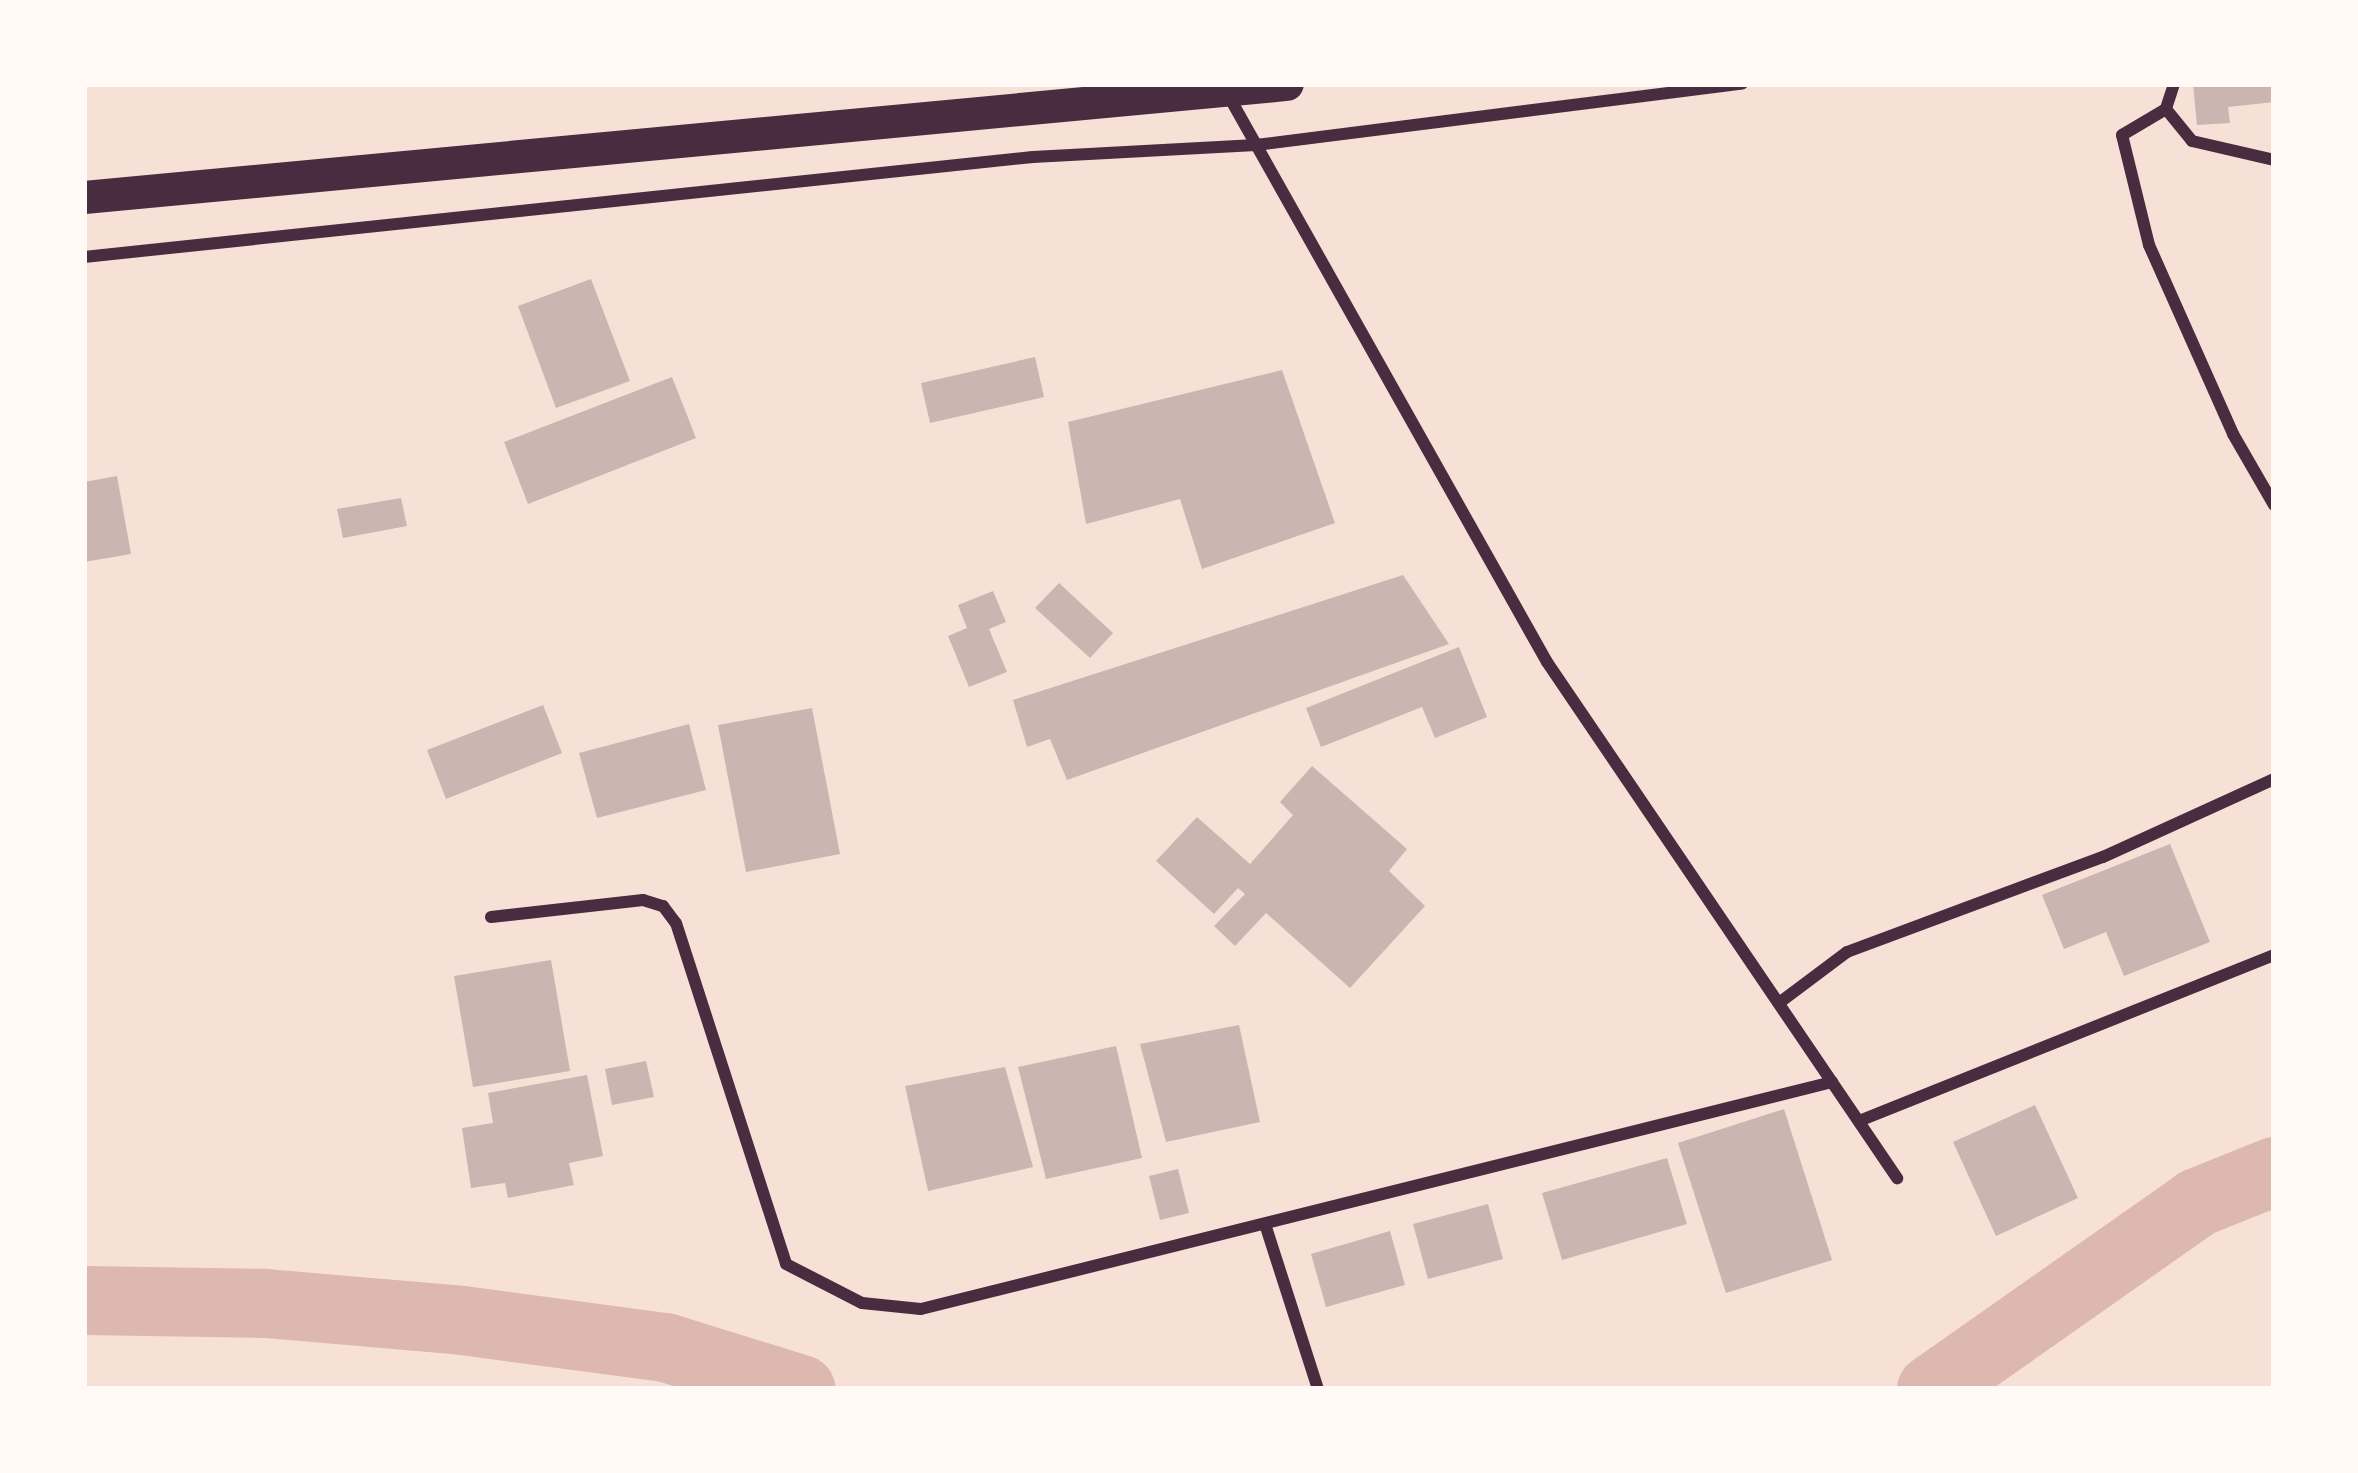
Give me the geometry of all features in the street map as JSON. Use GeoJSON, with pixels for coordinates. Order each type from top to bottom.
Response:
{"type":"FeatureCollection","features":[{"type":"Feature","properties":{"kind":"highway"},"geometry":{"type":"LineString","coordinates":[[84,197],[1287,84]]}},
{"type":"Feature","properties":{"kind":"street"},"geometry":{"type":"LineString","coordinates":[[84,257],[1033,157],[1256,145],[1742,84]]}},
{"type":"Feature","properties":{"kind":"street"},"geometry":{"type":"LineString","coordinates":[[2174,84],[2166,109],[2122,135],[2150,245],[2233,434],[2274,505]]}},
{"type":"Feature","properties":{"kind":"street"},"geometry":{"type":"LineString","coordinates":[[1226,92],[1547,662],[1897,1178]]}},
{"type":"Feature","properties":{"kind":"street"},"geometry":{"type":"LineString","coordinates":[[2166,109],[2192,141],[2274,160]]}},
{"type":"Feature","properties":{"kind":"street"},"geometry":{"type":"LineString","coordinates":[[1779,1004],[1847,952],[2103,857],[2274,779]]}},
{"type":"Feature","properties":{"kind":"street"},"geometry":{"type":"LineString","coordinates":[[491,917],[643,900],[663,906],[676,923],[786,1264],[862,1304],[921,1309],[1832,1082]]}},
{"type":"Feature","properties":{"kind":"street"},"geometry":{"type":"LineString","coordinates":[[1859,1121],[2274,955]]}},
{"type":"Feature","properties":{"kind":"street"},"geometry":{"type":"LineString","coordinates":[[1265,1224],[1318,1389]]}},
{"type":"Feature","properties":{"kind":"building"},"geometry":{"type":"Polygon","coordinates":[[[2193,84],[2274,84],[2274,102],[2228,107],[2230,123],[2197,125],[2193,84]]]}},
{"type":"Feature","properties":{"kind":"building"},"geometry":{"type":"Polygon","coordinates":[[[591,279],[630,381],[556,408],[518,306],[591,279]]]}},
{"type":"Feature","properties":{"kind":"building"},"geometry":{"type":"Polygon","coordinates":[[[1035,357],[1044,397],[930,423],[921,383],[1035,357]]]}},
{"type":"Feature","properties":{"kind":"building"},"geometry":{"type":"Polygon","coordinates":[[[1282,370],[1335,523],[1202,569],[1180,499],[1086,524],[1068,422],[1282,370]]]}},
{"type":"Feature","properties":{"kind":"building"},"geometry":{"type":"Polygon","coordinates":[[[672,377],[696,438],[528,504],[504,442],[672,377]]]}},
{"type":"Feature","properties":{"kind":"building"},"geometry":{"type":"Polygon","coordinates":[[[117,476],[131,554],[84,562],[84,482],[117,476]]]}},
{"type":"Feature","properties":{"kind":"building"},"geometry":{"type":"Polygon","coordinates":[[[401,498],[407,526],[343,538],[337,509],[401,498]]]}},
{"type":"Feature","properties":{"kind":"building"},"geometry":{"type":"Polygon","coordinates":[[[1403,575],[1449,644],[1067,780],[1050,739],[1027,747],[1013,700],[1403,575]]]}},
{"type":"Feature","properties":{"kind":"building"},"geometry":{"type":"Polygon","coordinates":[[[1059,583],[1113,633],[1090,658],[1035,608],[1059,583]]]}},
{"type":"Feature","properties":{"kind":"building"},"geometry":{"type":"Polygon","coordinates":[[[993,591],[1006,622],[989,629],[1007,672],[969,687],[948,636],[967,628],[958,605],[993,591]]]}},
{"type":"Feature","properties":{"kind":"building"},"geometry":{"type":"Polygon","coordinates":[[[1459,647],[1487,717],[1435,738],[1422,707],[1321,747],[1306,708],[1459,647]]]}},
{"type":"Feature","properties":{"kind":"building"},"geometry":{"type":"Polygon","coordinates":[[[543,705],[562,753],[446,799],[427,750],[543,705]]]}},
{"type":"Feature","properties":{"kind":"building"},"geometry":{"type":"Polygon","coordinates":[[[812,708],[840,854],[746,872],[718,725],[812,708]]]}},
{"type":"Feature","properties":{"kind":"building"},"geometry":{"type":"Polygon","coordinates":[[[689,724],[706,790],[597,818],[579,753],[689,724]]]}},
{"type":"Feature","properties":{"kind":"building"},"geometry":{"type":"Polygon","coordinates":[[[1312,766],[1407,849],[1389,871],[1425,906],[1350,988],[1266,913],[1235,946],[1214,926],[1245,894],[1238,888],[1214,914],[1156,861],[1197,817],[1250,864],[1293,815],[1280,802],[1312,766]]]}},
{"type":"Feature","properties":{"kind":"building"},"geometry":{"type":"Polygon","coordinates":[[[2170,844],[2210,942],[2124,976],[2106,932],[2064,949],[2042,895],[2170,844]]]}},
{"type":"Feature","properties":{"kind":"building"},"geometry":{"type":"Polygon","coordinates":[[[551,960],[570,1071],[473,1087],[454,976],[551,960]]]}},
{"type":"Feature","properties":{"kind":"building"},"geometry":{"type":"Polygon","coordinates":[[[1239,1025],[1260,1122],[1166,1142],[1140,1044],[1239,1025]]]}},
{"type":"Feature","properties":{"kind":"building"},"geometry":{"type":"Polygon","coordinates":[[[1116,1046],[1142,1158],[1046,1179],[1018,1067],[1116,1046]]]}},
{"type":"Feature","properties":{"kind":"building"},"geometry":{"type":"Polygon","coordinates":[[[646,1061],[654,1097],[612,1105],[605,1069],[646,1061]]]}},
{"type":"Feature","properties":{"kind":"building"},"geometry":{"type":"Polygon","coordinates":[[[1005,1067],[1033,1167],[928,1191],[905,1086],[1005,1067]]]}},
{"type":"Feature","properties":{"kind":"building"},"geometry":{"type":"Polygon","coordinates":[[[587,1075],[603,1156],[569,1163],[574,1185],[508,1198],[505,1183],[471,1188],[462,1128],[493,1123],[488,1093],[587,1075]]]}},
{"type":"Feature","properties":{"kind":"building"},"geometry":{"type":"Polygon","coordinates":[[[2035,1105],[2078,1198],[1996,1236],[1953,1142],[2035,1105]]]}},
{"type":"Feature","properties":{"kind":"building"},"geometry":{"type":"Polygon","coordinates":[[[1784,1109],[1832,1260],[1726,1293],[1678,1143],[1784,1109]]]}},
{"type":"Feature","properties":{"kind":"building"},"geometry":{"type":"Polygon","coordinates":[[[1667,1158],[1687,1224],[1562,1260],[1542,1193],[1667,1158]]]}},
{"type":"Feature","properties":{"kind":"building"},"geometry":{"type":"Polygon","coordinates":[[[1178,1169],[1189,1213],[1160,1220],[1149,1176],[1178,1169]]]}},
{"type":"Feature","properties":{"kind":"building"},"geometry":{"type":"Polygon","coordinates":[[[1488,1204],[1503,1259],[1428,1279],[1413,1224],[1488,1204]]]}},
{"type":"Feature","properties":{"kind":"building"},"geometry":{"type":"Polygon","coordinates":[[[1390,1231],[1405,1285],[1326,1307],[1311,1254],[1390,1231]]]}},
{"type":"Feature","properties":{"kind":"waterway"},"geometry":{"type":"LineString","coordinates":[[1931,1389],[2197,1202],[2274,1171]]}},
{"type":"Feature","properties":{"kind":"waterway"},"geometry":{"type":"LineString","coordinates":[[84,1300],[265,1303],[462,1320],[665,1347],[801,1389]]}}]}
